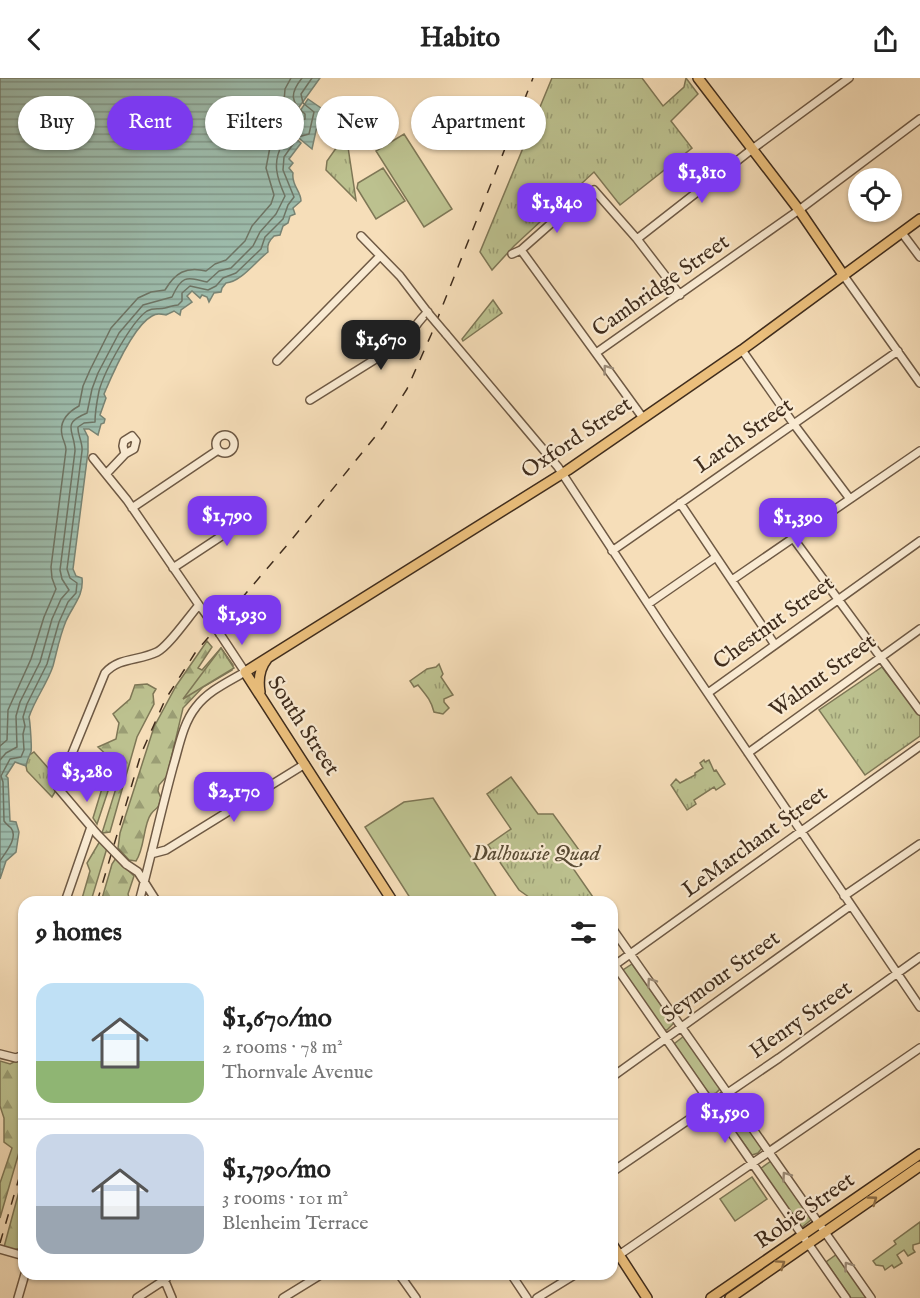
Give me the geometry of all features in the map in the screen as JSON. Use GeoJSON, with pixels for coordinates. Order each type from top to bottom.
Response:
{"type":"FeatureCollection","features":[{"type":"Feature","properties":{"kind":"main road"},"geometry":{"type":"LineString","coordinates":[[700,79],[751,150],[799,210],[844,276]]}},
{"type":"Feature","properties":{"kind":"main road","name":"Oxford Street"},"geometry":{"type":"LineString","coordinates":[[245,672],[561,473],[643,418],[742,350],[920,219]]}},
{"type":"Feature","properties":{"kind":"main road"},"geometry":{"type":"LineString","coordinates":[[261,694],[258,682],[260,671],[268,657]]}},
{"type":"Feature","properties":{"kind":"main road","name":"South Street"},"geometry":{"type":"LineString","coordinates":[[245,672],[389,896]]}},
{"type":"Feature","properties":{"kind":"main road","name":"Robie Street"},"geometry":{"type":"LineString","coordinates":[[730,1298],[806,1240],[820,1224],[920,1155]]}},
{"type":"Feature","properties":{"kind":"main road","name":"Robie Street"},"geometry":{"type":"LineString","coordinates":[[711,1298],[806,1240],[826,1233],[920,1166]]}},
{"type":"Feature","properties":{"kind":"main road"},"geometry":{"type":"LineString","coordinates":[[618,1254],[647,1298]]}},
{"type":"Feature","properties":{"kind":"street"},"geometry":{"type":"LineString","coordinates":[[637,239],[751,150],[849,78]]}},
{"type":"Feature","properties":{"kind":"street","name":"Cambridge Street"},"geometry":{"type":"LineString","coordinates":[[596,353],[799,210],[920,119]]}},
{"type":"Feature","properties":{"kind":"street"},"geometry":{"type":"LineString","coordinates":[[512,254],[521,250],[591,190],[596,192],[637,239],[680,295]]}},
{"type":"Feature","properties":{"kind":"street"},"geometry":{"type":"LineString","coordinates":[[902,232],[920,257]]}},
{"type":"Feature","properties":{"kind":"street"},"geometry":{"type":"LineString","coordinates":[[361,236],[400,276],[561,473],[920,1007]]}},
{"type":"Feature","properties":{"kind":"street"},"geometry":{"type":"LineString","coordinates":[[521,250],[643,418]]}},
{"type":"Feature","properties":{"kind":"street"},"geometry":{"type":"LineString","coordinates":[[277,361],[380,256]]}},
{"type":"Feature","properties":{"kind":"street"},"geometry":{"type":"LineString","coordinates":[[844,276],[920,383]]}},
{"type":"Feature","properties":{"kind":"street"},"geometry":{"type":"LineString","coordinates":[[309,400],[398,345],[409,336],[418,322],[428,313]]}},
{"type":"Feature","properties":{"kind":"street"},"geometry":{"type":"LineString","coordinates":[[742,350],[850,499]]}},
{"type":"Feature","properties":{"kind":"street","name":"Larch Street"},"geometry":{"type":"LineString","coordinates":[[612,551],[898,351]]}},
{"type":"Feature","properties":{"kind":"street"},"geometry":{"type":"LineString","coordinates":[[132,508],[218,450]]}},
{"type":"Feature","properties":{"kind":"street"},"geometry":{"type":"LineString","coordinates":[[732,580],[920,451]]}},
{"type":"Feature","properties":{"kind":"street"},"geometry":{"type":"LineString","coordinates":[[107,473],[125,454]]}},
{"type":"Feature","properties":{"kind":"street","name":"South Street"},"geometry":{"type":"LineString","coordinates":[[93,458],[107,473],[132,508],[245,672]]}},
{"type":"Feature","properties":{"kind":"street"},"geometry":{"type":"LineString","coordinates":[[680,503],[775,645]]}},
{"type":"Feature","properties":{"kind":"street"},"geometry":{"type":"LineString","coordinates":[[173,568],[223,535],[233,521],[224,507]]}},
{"type":"Feature","properties":{"kind":"street"},"geometry":{"type":"LineString","coordinates":[[793,538],[920,711]]}},
{"type":"Feature","properties":{"kind":"street","name":"Chestnut Street"},"geometry":{"type":"LineString","coordinates":[[708,693],[920,541]]}},
{"type":"Feature","properties":{"kind":"street"},"geometry":{"type":"LineString","coordinates":[[648,604],[716,557]]}},
{"type":"Feature","properties":{"kind":"street"},"geometry":{"type":"LineString","coordinates":[[153,896],[138,872],[126,864],[97,834],[58,788],[105,673],[111,666],[121,661],[158,651],[201,608]]}},
{"type":"Feature","properties":{"kind":"street","name":"Walnut Street"},"geometry":{"type":"LineString","coordinates":[[748,753],[920,629]]}},
{"type":"Feature","properties":{"kind":"street"},"geometry":{"type":"LineString","coordinates":[[141,896],[179,745],[189,717],[205,697],[245,672]]}},
{"type":"Feature","properties":{"kind":"street","name":"LeMarchant Street"},"geometry":{"type":"LineString","coordinates":[[618,961],[920,746]]}},
{"type":"Feature","properties":{"kind":"street"},"geometry":{"type":"LineString","coordinates":[[151,854],[166,850],[305,764]]}},
{"type":"Feature","properties":{"kind":"street"},"geometry":{"type":"LineString","coordinates":[[67,896],[91,827]]}},
{"type":"Feature","properties":{"kind":"street"},"geometry":{"type":"LineString","coordinates":[[844,896],[920,844]]}},
{"type":"Feature","properties":{"kind":"street","name":"Seymour Street"},"geometry":{"type":"LineString","coordinates":[[618,1073],[850,906]]}},
{"type":"Feature","properties":{"kind":"street"},"geometry":{"type":"LineString","coordinates":[[618,936],[871,1298]]}},
{"type":"Feature","properties":{"kind":"street","name":"Henry Street"},"geometry":{"type":"LineString","coordinates":[[618,1168],[920,957]]}},
{"type":"Feature","properties":{"kind":"street"},"geometry":{"type":"LineString","coordinates":[[618,971],[846,1298]]}},
{"type":"Feature","properties":{"kind":"street"},"geometry":{"type":"LineString","coordinates":[[618,1248],[754,1164],[920,1048]]}},
{"type":"Feature","properties":{"kind":"street"},"geometry":{"type":"LineString","coordinates":[[0,1054],[18,1057]]}},
{"type":"Feature","properties":{"kind":"street"},"geometry":{"type":"LineString","coordinates":[[18,1298],[23,1280]]}},
{"type":"Feature","properties":{"kind":"street"},"geometry":{"type":"LineString","coordinates":[[137,1298],[159,1280]]}},
{"type":"Feature","properties":{"kind":"street"},"geometry":{"type":"LineString","coordinates":[[165,1280],[172,1298]]}},
{"type":"Feature","properties":{"kind":"street"},"geometry":{"type":"LineString","coordinates":[[283,1298],[294,1295],[314,1280]]}},
{"type":"Feature","properties":{"kind":"street"},"geometry":{"type":"LineString","coordinates":[[403,1280],[416,1298]]}},
{"type":"Feature","properties":{"kind":"street"},"geometry":{"type":"LineString","coordinates":[[515,1280],[527,1298]]}},
{"type":"Feature","properties":{"kind":"street"},"geometry":{"type":"LineString","coordinates":[[537,1298],[566,1280]]}},
{"type":"Feature","properties":{"kind":"green space"},"geometry":{"type":"Polygon","coordinates":[[[552,78],[642,78],[663,106],[684,87],[686,78],[698,94],[671,121],[692,148],[620,205],[594,172],[514,246],[492,270],[480,252],[522,150],[546,150],[545,96],[552,78]]]}},
{"type":"Feature","properties":{"kind":"green space"},"geometry":{"type":"Polygon","coordinates":[[[404,134],[411,145],[411,150],[414,150],[452,209],[424,227],[376,151],[399,150],[399,137],[404,134]]]}},
{"type":"Feature","properties":{"kind":"green space"},"geometry":{"type":"Polygon","coordinates":[[[335,150],[348,150],[356,200],[326,170],[327,161],[335,150]]]}},
{"type":"Feature","properties":{"kind":"green space"},"geometry":{"type":"Polygon","coordinates":[[[383,168],[405,201],[376,219],[357,188],[358,183],[383,168]]]}},
{"type":"Feature","properties":{"kind":"green space"},"geometry":{"type":"Polygon","coordinates":[[[493,300],[502,313],[463,341],[462,339],[493,300]]]}},
{"type":"Feature","properties":{"kind":"green space"},"geometry":{"type":"Polygon","coordinates":[[[207,641],[212,647],[198,668],[202,670],[221,648],[233,665],[231,665],[232,670],[203,687],[183,708],[167,776],[159,785],[158,791],[161,798],[159,805],[148,819],[139,856],[136,861],[129,860],[118,848],[120,833],[154,727],[176,686],[207,641]]]}},
{"type":"Feature","properties":{"kind":"green space"},"geometry":{"type":"Polygon","coordinates":[[[221,648],[234,668],[183,699],[221,648]]]}},
{"type":"Feature","properties":{"kind":"green space"},"geometry":{"type":"Polygon","coordinates":[[[439,664],[443,674],[441,677],[453,695],[444,699],[449,708],[443,714],[434,712],[430,701],[418,685],[414,687],[410,681],[439,664]]]}},
{"type":"Feature","properties":{"kind":"green space"},"geometry":{"type":"Polygon","coordinates":[[[882,667],[920,716],[920,736],[865,775],[819,710],[882,667]]]}},
{"type":"Feature","properties":{"kind":"green space"},"geometry":{"type":"Polygon","coordinates":[[[147,684],[156,689],[153,694],[154,704],[137,737],[110,832],[102,833],[118,782],[112,779],[97,824],[93,818],[111,759],[98,747],[116,739],[119,723],[113,714],[130,699],[135,685],[147,684]]]}},
{"type":"Feature","properties":{"kind":"green space"},"geometry":{"type":"Polygon","coordinates":[[[34,752],[57,778],[52,797],[27,771],[28,756],[34,752]]]}},
{"type":"Feature","properties":{"kind":"green space"},"geometry":{"type":"Polygon","coordinates":[[[704,760],[705,762],[709,760],[714,771],[716,770],[725,784],[716,790],[714,787],[694,800],[696,804],[687,810],[671,785],[676,779],[680,783],[695,775],[703,768],[700,763],[704,760]]]}},
{"type":"Feature","properties":{"kind":"green space","name":"Dalhousie Quad"},"geometry":{"type":"Polygon","coordinates":[[[511,777],[538,814],[553,814],[582,854],[570,864],[592,896],[527,896],[519,890],[488,845],[511,829],[487,794],[511,777]]]}},
{"type":"Feature","properties":{"kind":"green space"},"geometry":{"type":"Polygon","coordinates":[[[433,798],[496,896],[409,896],[365,827],[404,802],[433,798]]]}},
{"type":"Feature","properties":{"kind":"green space"},"geometry":{"type":"Polygon","coordinates":[[[100,841],[107,848],[93,896],[83,896],[90,871],[87,863],[100,841]]]}},
{"type":"Feature","properties":{"kind":"green space"},"geometry":{"type":"Polygon","coordinates":[[[116,858],[134,876],[129,896],[103,896],[116,858]]]}},
{"type":"Feature","properties":{"kind":"green space"},"geometry":{"type":"Polygon","coordinates":[[[632,964],[674,1023],[667,1030],[664,1030],[623,972],[632,964]]]}},
{"type":"Feature","properties":{"kind":"green space"},"geometry":{"type":"Polygon","coordinates":[[[684,1036],[721,1088],[716,1093],[710,1095],[674,1044],[684,1036]]]}},
{"type":"Feature","properties":{"kind":"green space"},"geometry":{"type":"Polygon","coordinates":[[[18,1060],[18,1156],[0,1218],[0,1183],[12,1148],[4,1142],[4,1118],[0,1106],[0,1061],[10,1064],[18,1060]]]}},
{"type":"Feature","properties":{"kind":"green space"},"geometry":{"type":"Polygon","coordinates":[[[732,1103],[762,1148],[758,1153],[752,1155],[721,1111],[732,1103]]]}},
{"type":"Feature","properties":{"kind":"green space"},"geometry":{"type":"Polygon","coordinates":[[[771,1161],[812,1219],[801,1228],[760,1169],[771,1161]]]}},
{"type":"Feature","properties":{"kind":"green space"},"geometry":{"type":"Polygon","coordinates":[[[752,1177],[767,1199],[735,1221],[720,1199],[752,1177]]]}},
{"type":"Feature","properties":{"kind":"green space"},"geometry":{"type":"Polygon","coordinates":[[[18,1195],[18,1249],[4,1247],[18,1195]]]}},
{"type":"Feature","properties":{"kind":"green space"},"geometry":{"type":"Polygon","coordinates":[[[920,1222],[920,1243],[913,1245],[915,1252],[908,1256],[904,1250],[897,1255],[902,1263],[894,1268],[892,1265],[885,1270],[883,1266],[876,1265],[873,1261],[896,1244],[894,1241],[920,1222]]]}},
{"type":"Feature","properties":{"kind":"green space"},"geometry":{"type":"Polygon","coordinates":[[[837,1254],[867,1298],[851,1298],[826,1262],[837,1254]]]}},
{"type":"Feature","properties":{"kind":"water"},"geometry":{"type":"Polygon","coordinates":[[[0,78],[320,78],[304,100],[304,96],[205,96],[205,150],[296,150],[289,159],[293,163],[289,168],[293,173],[293,181],[301,201],[293,208],[295,214],[290,216],[280,235],[271,239],[268,252],[243,275],[226,283],[221,292],[214,293],[209,302],[207,297],[202,295],[200,298],[192,291],[187,296],[192,302],[181,310],[180,315],[174,311],[166,315],[154,315],[145,321],[124,352],[104,394],[106,398],[100,415],[105,419],[98,435],[89,429],[84,429],[88,437],[88,452],[73,569],[76,576],[82,578],[81,590],[64,626],[53,666],[29,717],[31,752],[26,766],[15,762],[6,776],[8,778],[10,821],[16,822],[19,832],[16,852],[6,861],[0,879],[0,78]]]}},
{"type":"Feature","properties":{"kind":"water"},"geometry":{"type":"Polygon","coordinates":[[[308,99],[316,105],[316,131],[312,149],[304,142],[304,105],[308,99]]]}},
{"type":"Feature","properties":{"kind":"railway"},"geometry":{"type":"LineString","coordinates":[[99,896],[141,754],[165,700],[195,653],[383,427],[407,389],[431,335],[533,78]]}},
{"type":"Feature","properties":{"kind":"railway"},"geometry":{"type":"LineString","coordinates":[[0,1243],[18,1182]]}}]}
